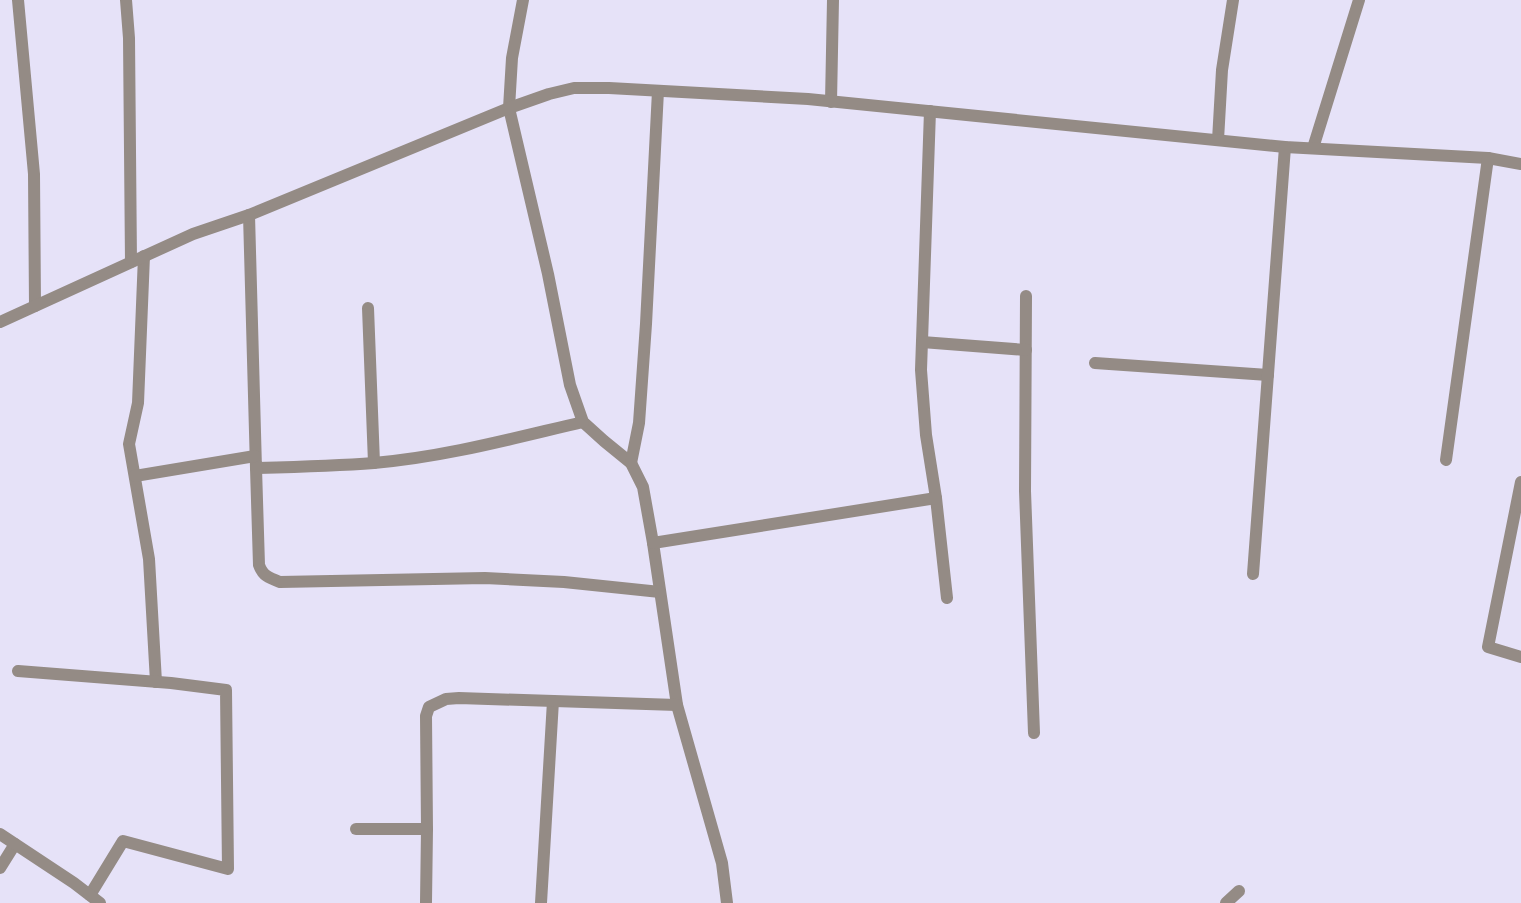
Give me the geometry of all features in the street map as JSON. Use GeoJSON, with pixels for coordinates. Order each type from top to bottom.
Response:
{"type":"FeatureCollection","features":[{"type":"Feature","properties":{"kind":"street"},"geometry":{"type":"LineString","coordinates":[[18,0],[34,174],[35,306]]}},
{"type":"Feature","properties":{"kind":"street"},"geometry":{"type":"LineString","coordinates":[[126,0],[129,38],[131,262]]}},
{"type":"Feature","properties":{"kind":"street"},"geometry":{"type":"LineString","coordinates":[[523,0],[512,58],[509,108],[548,274],[570,384],[583,422],[631,463],[643,487],[677,705],[715,833],[722,863],[727,903]]}},
{"type":"Feature","properties":{"kind":"street"},"geometry":{"type":"LineString","coordinates":[[831,102],[833,0]]}},
{"type":"Feature","properties":{"kind":"street"},"geometry":{"type":"LineString","coordinates":[[1218,140],[1222,70],[1234,0]]}},
{"type":"Feature","properties":{"kind":"street"},"geometry":{"type":"LineString","coordinates":[[1313,148],[1359,0]]}},
{"type":"Feature","properties":{"kind":"street"},"geometry":{"type":"LineString","coordinates":[[0,322],[193,234],[249,215],[509,108],[549,94],[574,88],[609,88],[760,96],[930,111],[1285,147],[1488,158],[1521,164]]}},
{"type":"Feature","properties":{"kind":"street"},"geometry":{"type":"LineString","coordinates":[[631,463],[639,423],[658,91]]}},
{"type":"Feature","properties":{"kind":"street"},"geometry":{"type":"LineString","coordinates":[[930,111],[921,370],[926,435],[936,498],[946,598]]}},
{"type":"Feature","properties":{"kind":"street"},"geometry":{"type":"LineString","coordinates":[[1253,574],[1285,147]]}},
{"type":"Feature","properties":{"kind":"street"},"geometry":{"type":"LineString","coordinates":[[1446,460],[1488,158]]}},
{"type":"Feature","properties":{"kind":"street"},"geometry":{"type":"LineString","coordinates":[[249,215],[259,565],[262,572],[280,582],[486,578],[564,582],[660,592]]}},
{"type":"Feature","properties":{"kind":"street"},"geometry":{"type":"LineString","coordinates":[[144,256],[138,403],[129,444],[149,560],[156,682]]}},
{"type":"Feature","properties":{"kind":"street"},"geometry":{"type":"LineString","coordinates":[[1026,296],[1025,491],[1034,733]]}},
{"type":"Feature","properties":{"kind":"street"},"geometry":{"type":"LineString","coordinates":[[368,308],[374,463]]}},
{"type":"Feature","properties":{"kind":"street"},"geometry":{"type":"LineString","coordinates":[[922,342],[1026,350]]}},
{"type":"Feature","properties":{"kind":"street"},"geometry":{"type":"LineString","coordinates":[[1096,363],[1268,375]]}},
{"type":"Feature","properties":{"kind":"street"},"geometry":{"type":"LineString","coordinates":[[135,476],[256,462],[374,463],[462,450],[583,422]]}},
{"type":"Feature","properties":{"kind":"street"},"geometry":{"type":"LineString","coordinates":[[1521,482],[1488,647],[1521,657]]}},
{"type":"Feature","properties":{"kind":"street"},"geometry":{"type":"LineString","coordinates":[[653,543],[936,498]]}},
{"type":"Feature","properties":{"kind":"street"},"geometry":{"type":"LineString","coordinates":[[18,671],[156,682],[226,690],[228,868],[122,841],[90,895]]}},
{"type":"Feature","properties":{"kind":"street"},"geometry":{"type":"LineString","coordinates":[[426,902],[426,724],[429,707],[446,699],[460,698],[677,705]]}},
{"type":"Feature","properties":{"kind":"street"},"geometry":{"type":"LineString","coordinates":[[541,903],[553,701]]}},
{"type":"Feature","properties":{"kind":"street"},"geometry":{"type":"LineString","coordinates":[[356,829],[427,829]]}},
{"type":"Feature","properties":{"kind":"street"},"geometry":{"type":"LineString","coordinates":[[0,834],[100,903]]}},
{"type":"Feature","properties":{"kind":"street"},"geometry":{"type":"LineString","coordinates":[[0,868],[15,844]]}},
{"type":"Feature","properties":{"kind":"street"},"geometry":{"type":"LineString","coordinates":[[1226,903],[1239,891]]}}]}
